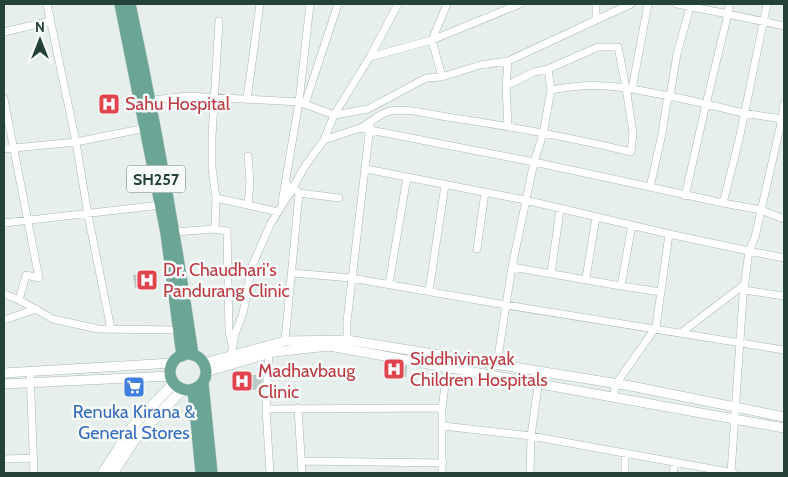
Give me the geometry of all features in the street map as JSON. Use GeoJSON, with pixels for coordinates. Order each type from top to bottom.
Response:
{"type":"FeatureCollection","features":[{"type":"Feature","properties":{"kind":"main road","name":"SH257"},"geometry":{"type":"LineString","coordinates":[[120,4],[146,101],[175,232],[182,358]]}},
{"type":"Feature","properties":{"kind":"main road","name":"SH257"},"geometry":{"type":"LineString","coordinates":[[130,4],[146,101],[146,128],[161,205],[182,358]]}},
{"type":"Feature","properties":{"kind":"main road"},"geometry":{"type":"LineString","coordinates":[[182,358],[191,379],[212,473]]}},
{"type":"Feature","properties":{"kind":"main road"},"geometry":{"type":"LineString","coordinates":[[182,358],[191,379],[201,473]]}},
{"type":"Feature","properties":{"kind":"main road"},"geometry":{"type":"LineString","coordinates":[[103,473],[133,426],[191,379]]}},
{"type":"Feature","properties":{"kind":"main road"},"geometry":{"type":"LineString","coordinates":[[113,473],[135,439],[191,379]]}},
{"type":"Feature","properties":{"kind":"street"},"geometry":{"type":"LineString","coordinates":[[47,4],[76,142],[88,215],[111,329]]}},
{"type":"Feature","properties":{"kind":"street"},"geometry":{"type":"LineString","coordinates":[[247,98],[260,4]]}},
{"type":"Feature","properties":{"kind":"street"},"geometry":{"type":"LineString","coordinates":[[302,103],[300,85],[310,4]]}},
{"type":"Feature","properties":{"kind":"street"},"geometry":{"type":"LineString","coordinates":[[280,209],[302,103],[338,4]]}},
{"type":"Feature","properties":{"kind":"street"},"geometry":{"type":"LineString","coordinates":[[285,341],[292,273],[296,190],[305,166],[324,140],[334,115],[370,57],[398,4]]}},
{"type":"Feature","properties":{"kind":"street"},"geometry":{"type":"LineString","coordinates":[[442,77],[432,40],[447,4]]}},
{"type":"Feature","properties":{"kind":"street"},"geometry":{"type":"LineString","coordinates":[[596,4],[596,20]]}},
{"type":"Feature","properties":{"kind":"street"},"geometry":{"type":"LineString","coordinates":[[146,101],[186,96],[247,98],[302,103],[334,115],[368,108],[426,78],[442,77],[480,65],[508,61],[631,4]]}},
{"type":"Feature","properties":{"kind":"street"},"geometry":{"type":"LineString","coordinates":[[629,89],[648,4]]}},
{"type":"Feature","properties":{"kind":"street"},"geometry":{"type":"LineString","coordinates":[[677,4],[784,26]]}},
{"type":"Feature","properties":{"kind":"street"},"geometry":{"type":"LineString","coordinates":[[685,196],[730,4]]}},
{"type":"Feature","properties":{"kind":"street"},"geometry":{"type":"LineString","coordinates":[[723,203],[767,4]]}},
{"type":"Feature","properties":{"kind":"street"},"geometry":{"type":"LineString","coordinates":[[370,57],[432,40],[515,5]]}},
{"type":"Feature","properties":{"kind":"street"},"geometry":{"type":"LineString","coordinates":[[650,187],[667,101],[670,96],[676,54],[690,6]]}},
{"type":"Feature","properties":{"kind":"street"},"geometry":{"type":"LineString","coordinates":[[4,32],[50,21]]}},
{"type":"Feature","properties":{"kind":"street"},"geometry":{"type":"LineString","coordinates":[[215,229],[216,198],[212,168],[213,97],[219,21]]}},
{"type":"Feature","properties":{"kind":"street"},"geometry":{"type":"LineString","coordinates":[[324,140],[360,128],[388,111],[397,111],[508,127],[631,152],[633,133],[629,89],[618,47],[598,47],[548,69],[534,72],[506,86]]}},
{"type":"Feature","properties":{"kind":"street"},"geometry":{"type":"LineString","coordinates":[[508,61],[506,86],[508,127]]}},
{"type":"Feature","properties":{"kind":"street"},"geometry":{"type":"LineString","coordinates":[[497,364],[512,267],[525,200],[543,134],[552,90],[548,69]]}},
{"type":"Feature","properties":{"kind":"street"},"geometry":{"type":"LineString","coordinates":[[300,85],[313,77]]}},
{"type":"Feature","properties":{"kind":"street"},"geometry":{"type":"LineString","coordinates":[[552,90],[570,86],[610,85],[670,96],[743,113],[782,119]]}},
{"type":"Feature","properties":{"kind":"street"},"geometry":{"type":"LineString","coordinates":[[4,99],[12,148],[39,278],[26,275],[19,300]]}},
{"type":"Feature","properties":{"kind":"street"},"geometry":{"type":"LineString","coordinates":[[731,473],[744,287],[749,251],[761,210],[784,104]]}},
{"type":"Feature","properties":{"kind":"street"},"geometry":{"type":"LineString","coordinates":[[347,344],[346,321],[366,169],[368,130],[372,122]]}},
{"type":"Feature","properties":{"kind":"street"},"geometry":{"type":"LineString","coordinates":[[4,150],[76,142],[146,128]]}},
{"type":"Feature","properties":{"kind":"street"},"geometry":{"type":"LineString","coordinates":[[360,128],[534,162],[685,196],[761,210],[784,219]]}},
{"type":"Feature","properties":{"kind":"street"},"geometry":{"type":"LineString","coordinates":[[248,156],[250,182],[248,205]]}},
{"type":"Feature","properties":{"kind":"street"},"geometry":{"type":"LineString","coordinates":[[366,169],[525,200],[560,210],[784,258]]}},
{"type":"Feature","properties":{"kind":"street"},"geometry":{"type":"LineString","coordinates":[[389,284],[407,177]]}},
{"type":"Feature","properties":{"kind":"street"},"geometry":{"type":"LineString","coordinates":[[286,184],[296,190],[339,198]]}},
{"type":"Feature","properties":{"kind":"street"},"geometry":{"type":"LineString","coordinates":[[429,291],[445,185]]}},
{"type":"Feature","properties":{"kind":"street"},"geometry":{"type":"LineString","coordinates":[[232,351],[235,334],[243,313],[252,266],[271,223],[296,190]]}},
{"type":"Feature","properties":{"kind":"street"},"geometry":{"type":"LineString","coordinates":[[477,250],[485,192]]}},
{"type":"Feature","properties":{"kind":"street"},"geometry":{"type":"LineString","coordinates":[[216,198],[280,209]]}},
{"type":"Feature","properties":{"kind":"street"},"geometry":{"type":"LineString","coordinates":[[4,223],[88,215],[161,205]]}},
{"type":"Feature","properties":{"kind":"street"},"geometry":{"type":"LineString","coordinates":[[551,273],[560,210]]}},
{"type":"Feature","properties":{"kind":"street"},"geometry":{"type":"LineString","coordinates":[[586,278],[596,217]]}},
{"type":"Feature","properties":{"kind":"street"},"geometry":{"type":"LineString","coordinates":[[621,286],[632,225]]}},
{"type":"Feature","properties":{"kind":"street"},"geometry":{"type":"LineString","coordinates":[[175,232],[215,229],[227,231],[229,332],[232,351]]}},
{"type":"Feature","properties":{"kind":"street"},"geometry":{"type":"LineString","coordinates":[[613,397],[616,384],[656,327],[669,234]]}},
{"type":"Feature","properties":{"kind":"street"},"geometry":{"type":"LineString","coordinates":[[512,267],[661,292]]}},
{"type":"Feature","properties":{"kind":"street"},"geometry":{"type":"LineString","coordinates":[[292,273],[351,278],[506,305],[656,327],[784,350]]}},
{"type":"Feature","properties":{"kind":"street"},"geometry":{"type":"LineString","coordinates":[[682,332],[744,287],[784,296]]}},
{"type":"Feature","properties":{"kind":"street"},"geometry":{"type":"LineString","coordinates":[[4,294],[53,319],[111,329],[179,330]]}},
{"type":"Feature","properties":{"kind":"street"},"geometry":{"type":"LineString","coordinates":[[4,320],[36,309]]}},
{"type":"Feature","properties":{"kind":"street"},"geometry":{"type":"LineString","coordinates":[[4,384],[191,379],[269,350],[285,341],[347,344],[449,356],[616,384],[784,417]]}},
{"type":"Feature","properties":{"kind":"street"},"geometry":{"type":"LineString","coordinates":[[191,379],[232,351],[347,344],[448,367],[784,428]]}},
{"type":"Feature","properties":{"kind":"street"},"geometry":{"type":"LineString","coordinates":[[269,350],[266,409],[270,473]]}},
{"type":"Feature","properties":{"kind":"street"},"geometry":{"type":"LineString","coordinates":[[442,473],[442,408],[449,356]]}},
{"type":"Feature","properties":{"kind":"street"},"geometry":{"type":"LineString","coordinates":[[4,373],[182,358]]}},
{"type":"Feature","properties":{"kind":"street"},"geometry":{"type":"LineString","coordinates":[[30,371],[34,473]]}},
{"type":"Feature","properties":{"kind":"street"},"geometry":{"type":"LineString","coordinates":[[530,473],[531,436],[540,372]]}},
{"type":"Feature","properties":{"kind":"street"},"geometry":{"type":"LineString","coordinates":[[298,408],[302,473]]}},
{"type":"Feature","properties":{"kind":"street"},"geometry":{"type":"LineString","coordinates":[[266,409],[442,408]]}},
{"type":"Feature","properties":{"kind":"street"},"geometry":{"type":"LineString","coordinates":[[443,426],[531,436],[735,473]]}},
{"type":"Feature","properties":{"kind":"street"},"geometry":{"type":"LineString","coordinates":[[625,454],[625,473]]}},
{"type":"Feature","properties":{"kind":"street"},"geometry":{"type":"LineString","coordinates":[[4,459],[33,458]]}},
{"type":"Feature","properties":{"kind":"street"},"geometry":{"type":"LineString","coordinates":[[302,461],[443,463]]}},
{"type":"Feature","properties":{"kind":"street"},"geometry":{"type":"LineString","coordinates":[[673,473],[675,462]]}},
{"type":"Feature","properties":{"kind":"building"},"geometry":{"type":"Polygon","coordinates":[[[154,272],[156,285],[135,288],[133,275],[154,272]]]}},
{"type":"Feature","properties":{"kind":"building"},"geometry":{"type":"Polygon","coordinates":[[[390,363],[407,366],[406,377],[389,376],[390,363]]]}},
{"type":"Feature","properties":{"kind":"building"},"geometry":{"type":"Polygon","coordinates":[[[234,375],[262,375],[262,390],[234,389],[234,375]]]}},
{"type":"Feature","properties":{"kind":"place","name":"Sahu Hospital"},"geometry":{"type":"Point","coordinates":[109,104]}},
{"type":"Feature","properties":{"kind":"place","name":"Dr. Chaudhari's Pandurang Clinic"},"geometry":{"type":"Point","coordinates":[147,280]}},
{"type":"Feature","properties":{"kind":"place","name":"Siddhivinayak Children Hospitals"},"geometry":{"type":"Point","coordinates":[394,369]}},
{"type":"Feature","properties":{"kind":"place","name":"Madhavbaug Clinic"},"geometry":{"type":"Point","coordinates":[242,381]}},
{"type":"Feature","properties":{"kind":"place","name":"Renuka Kirana & General Stores"},"geometry":{"type":"Point","coordinates":[134,387]}}]}
